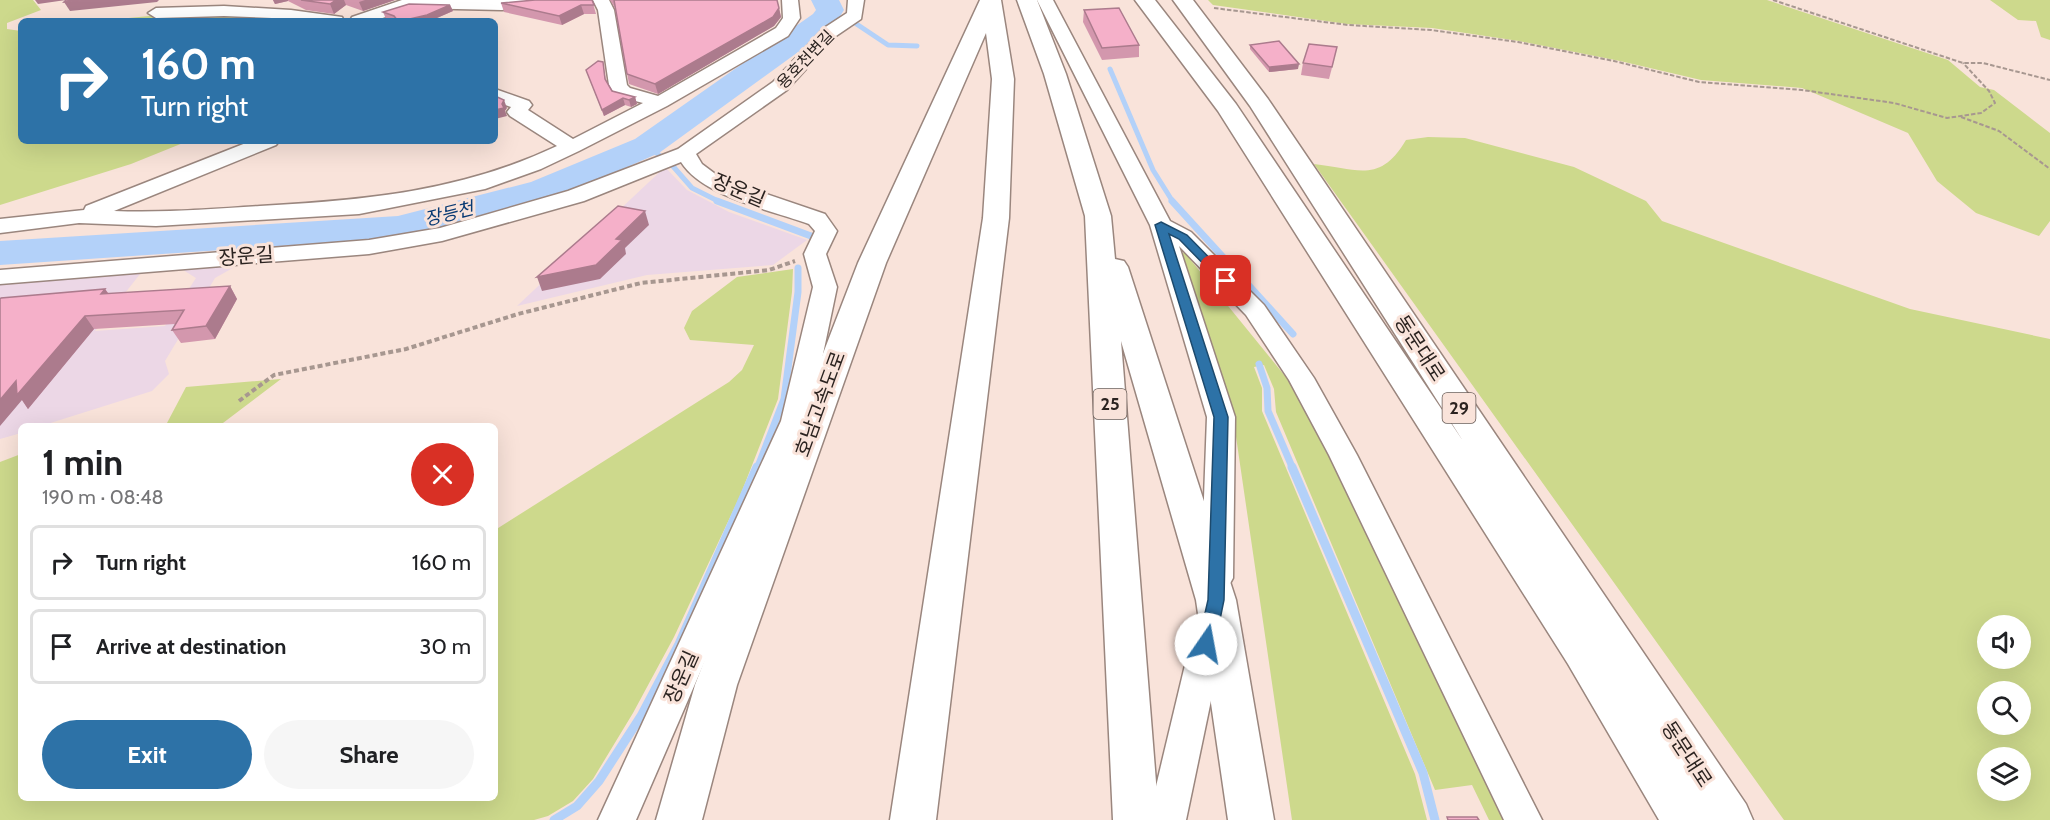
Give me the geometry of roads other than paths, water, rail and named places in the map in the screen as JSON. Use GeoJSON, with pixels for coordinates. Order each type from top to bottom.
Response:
{"type":"FeatureCollection","features":[{"type":"Feature","properties":{"kind":"main road","name":"호남고속도로"},"geometry":{"type":"LineString","coordinates":[[679,820],[716,685],[872,263],[991,0]]}},
{"type":"Feature","properties":{"kind":"main road","name":"호남고속도로"},"geometry":{"type":"LineString","coordinates":[[913,820],[996,218],[1003,79],[991,0]]}},
{"type":"Feature","properties":{"kind":"main road","name":"25"},"geometry":{"type":"LineString","coordinates":[[1027,0],[1055,74],[1098,216],[1136,820]]}},
{"type":"Feature","properties":{"kind":"main road","name":"동문대로"},"geometry":{"type":"LineString","coordinates":[[1145,0],[1228,109],[1582,652],[1684,820]]}},
{"type":"Feature","properties":{"kind":"main road","name":"동문대로"},"geometry":{"type":"LineString","coordinates":[[1186,2],[1260,104],[1730,820]]}},
{"type":"Feature","properties":{"kind":"main road"},"geometry":{"type":"LineString","coordinates":[[1055,74],[1216,600],[1251,820]]}},
{"type":"Feature","properties":{"kind":"street"},"geometry":{"type":"LineString","coordinates":[[301,16],[320,0]]}},
{"type":"Feature","properties":{"kind":"street"},"geometry":{"type":"LineString","coordinates":[[366,18],[409,3],[559,0]]}},
{"type":"Feature","properties":{"kind":"street"},"geometry":{"type":"LineString","coordinates":[[601,0],[606,10],[618,84],[623,92],[660,102]]}},
{"type":"Feature","properties":{"kind":"street"},"geometry":{"type":"LineString","coordinates":[[0,226],[79,216],[156,219],[358,207],[478,185],[534,165],[572,147],[660,102],[791,26],[790,0]]}},
{"type":"Feature","properties":{"kind":"street","name":"용호천변길"},"geometry":{"type":"LineString","coordinates":[[685,153],[780,86],[830,32],[855,15],[856,0]]}},
{"type":"Feature","properties":{"kind":"street"},"geometry":{"type":"LineString","coordinates":[[1045,0],[1161,225],[1221,417],[1216,600],[1167,820]]}},
{"type":"Feature","properties":{"kind":"street"},"geometry":{"type":"LineString","coordinates":[[498,23],[529,2]]}},
{"type":"Feature","properties":{"kind":"street"},"geometry":{"type":"LineString","coordinates":[[161,6],[315,18]]}},
{"type":"Feature","properties":{"kind":"street"},"geometry":{"type":"LineString","coordinates":[[498,96],[522,105],[517,112],[572,147]]}},
{"type":"Feature","properties":{"kind":"street"},"geometry":{"type":"LineString","coordinates":[[0,245],[152,190],[262,144]]}},
{"type":"Feature","properties":{"kind":"street","name":"장운길"},"geometry":{"type":"LineString","coordinates":[[0,277],[369,247],[442,234],[576,196],[685,153],[695,168],[715,183],[817,219],[826,231],[815,254],[825,287],[795,421],[616,820]]}},
{"type":"Feature","properties":{"kind":"street"},"geometry":{"type":"LineString","coordinates":[[1161,225],[1183,237],[1255,310],[1301,378],[1348,466],[1523,820]]}},
{"type":"Feature","properties":{"kind":"waterway","name":"장등천"},"geometry":{"type":"LineString","coordinates":[[0,253],[398,227],[544,190],[647,146],[824,20],[830,10],[825,0]]}},
{"type":"Feature","properties":{"kind":"waterway"},"geometry":{"type":"LineString","coordinates":[[824,20],[841,19]]}},
{"type":"Feature","properties":{"kind":"waterway"},"geometry":{"type":"LineString","coordinates":[[855,23],[888,45],[917,46]]}},
{"type":"Feature","properties":{"kind":"waterway"},"geometry":{"type":"LineString","coordinates":[[1110,69],[1153,170],[1173,202]]}},
{"type":"Feature","properties":{"kind":"waterway"},"geometry":{"type":"LineString","coordinates":[[647,146],[663,158]]}},
{"type":"Feature","properties":{"kind":"waterway"},"geometry":{"type":"LineString","coordinates":[[671,164],[692,188],[720,202]]}},
{"type":"Feature","properties":{"kind":"waterway"},"geometry":{"type":"LineString","coordinates":[[717,201],[811,236]]}},
{"type":"Feature","properties":{"kind":"waterway"},"geometry":{"type":"LineString","coordinates":[[1172,201],[1293,334]]}},
{"type":"Feature","properties":{"kind":"waterway"},"geometry":{"type":"LineString","coordinates":[[757,469],[784,399],[798,292],[798,268]]}},
{"type":"Feature","properties":{"kind":"waterway"},"geometry":{"type":"LineString","coordinates":[[1259,364],[1267,388],[1268,411],[1293,469]]}},
{"type":"Feature","properties":{"kind":"waterway"},"geometry":{"type":"LineString","coordinates":[[554,820],[577,806],[599,781],[641,716],[679,644],[757,467]]}},
{"type":"Feature","properties":{"kind":"waterway"},"geometry":{"type":"LineString","coordinates":[[1292,467],[1423,773],[1435,820]]}}]}
